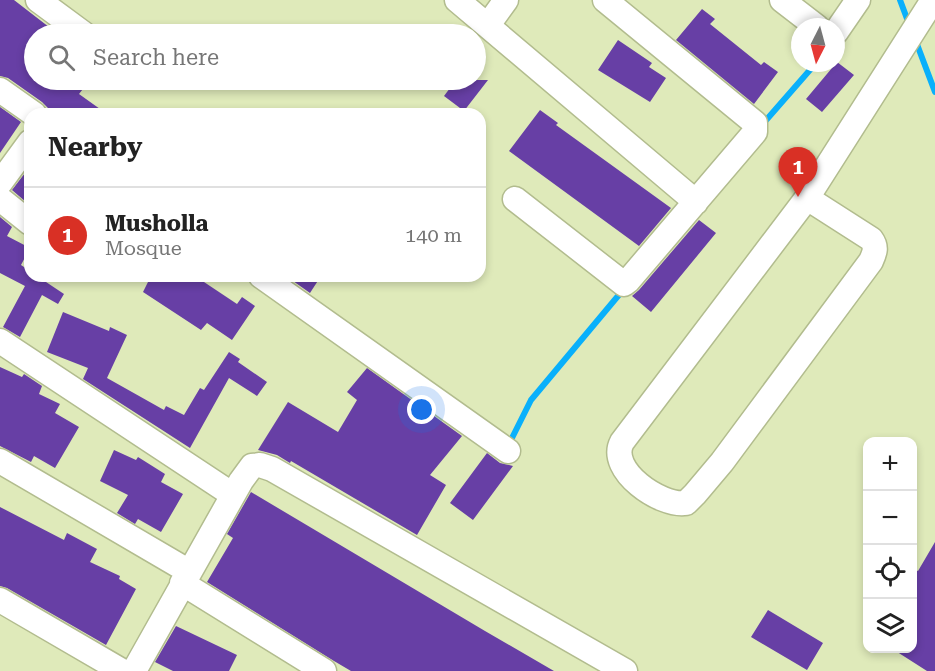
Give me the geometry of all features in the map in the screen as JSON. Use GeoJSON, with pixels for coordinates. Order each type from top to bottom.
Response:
{"type":"FeatureCollection","features":[{"type":"Feature","properties":{"kind":"street"},"geometry":{"type":"LineString","coordinates":[[39,0],[71,24]]}},
{"type":"Feature","properties":{"kind":"street"},"geometry":{"type":"LineString","coordinates":[[458,0],[696,202]]}},
{"type":"Feature","properties":{"kind":"street"},"geometry":{"type":"LineString","coordinates":[[488,25],[506,0]]}},
{"type":"Feature","properties":{"kind":"street"},"geometry":{"type":"LineString","coordinates":[[515,199],[624,284],[754,132],[755,123],[605,0]]}},
{"type":"Feature","properties":{"kind":"street"},"geometry":{"type":"LineString","coordinates":[[782,0],[805,18]]}},
{"type":"Feature","properties":{"kind":"street"},"geometry":{"type":"LineString","coordinates":[[845,19],[858,0]]}},
{"type":"Feature","properties":{"kind":"street"},"geometry":{"type":"LineString","coordinates":[[807,198],[871,239],[875,245],[875,252],[857,280],[702,486],[686,503],[669,502],[656,496],[621,465],[618,450],[622,442],[807,198],[933,0]]}},
{"type":"Feature","properties":{"kind":"street"},"geometry":{"type":"LineString","coordinates":[[0,90],[26,108]]}},
{"type":"Feature","properties":{"kind":"street"},"geometry":{"type":"LineString","coordinates":[[0,183],[24,150]]}},
{"type":"Feature","properties":{"kind":"street"},"geometry":{"type":"LineString","coordinates":[[0,199],[24,219]]}},
{"type":"Feature","properties":{"kind":"street"},"geometry":{"type":"LineString","coordinates":[[269,282],[508,451]]}},
{"type":"Feature","properties":{"kind":"street"},"geometry":{"type":"LineString","coordinates":[[0,341],[237,488]]}},
{"type":"Feature","properties":{"kind":"street"},"geometry":{"type":"LineString","coordinates":[[0,461],[185,577],[324,671]]}},
{"type":"Feature","properties":{"kind":"street"},"geometry":{"type":"LineString","coordinates":[[134,671],[237,488],[252,466],[260,465],[272,469],[625,671]]}},
{"type":"Feature","properties":{"kind":"street"},"geometry":{"type":"LineString","coordinates":[[0,600],[122,671]]}},
{"type":"Feature","properties":{"kind":"building"},"geometry":{"type":"Polygon","coordinates":[[[0,0],[14,0],[45,24],[24,24],[24,89],[8,78],[0,76],[0,0]]]}},
{"type":"Feature","properties":{"kind":"building"},"geometry":{"type":"Polygon","coordinates":[[[702,9],[715,19],[710,24],[761,65],[764,62],[778,72],[754,104],[676,40],[702,9]]]}},
{"type":"Feature","properties":{"kind":"building"},"geometry":{"type":"Polygon","coordinates":[[[618,40],[652,63],[649,67],[666,78],[650,102],[598,70],[618,40]]]}},
{"type":"Feature","properties":{"kind":"building"},"geometry":{"type":"Polygon","coordinates":[[[845,68],[854,75],[822,112],[806,99],[829,72],[845,72],[845,68]]]}},
{"type":"Feature","properties":{"kind":"building"},"geometry":{"type":"Polygon","coordinates":[[[25,90],[82,90],[79,94],[99,108],[48,108],[25,90]]]}},
{"type":"Feature","properties":{"kind":"building"},"geometry":{"type":"Polygon","coordinates":[[[448,90],[480,90],[466,108],[460,108],[444,96],[448,90]]]}},
{"type":"Feature","properties":{"kind":"building"},"geometry":{"type":"Polygon","coordinates":[[[0,107],[21,122],[0,153],[0,107]]]}},
{"type":"Feature","properties":{"kind":"building"},"geometry":{"type":"Polygon","coordinates":[[[540,110],[558,123],[556,125],[671,208],[639,246],[509,151],[540,110]]]}},
{"type":"Feature","properties":{"kind":"building"},"geometry":{"type":"Polygon","coordinates":[[[24,174],[24,200],[12,190],[24,174]]]}},
{"type":"Feature","properties":{"kind":"building"},"geometry":{"type":"Polygon","coordinates":[[[0,217],[12,227],[7,236],[24,245],[24,259],[21,265],[24,267],[24,282],[46,282],[64,294],[58,304],[42,295],[20,337],[3,327],[25,286],[0,273],[0,217]]]}},
{"type":"Feature","properties":{"kind":"building"},"geometry":{"type":"Polygon","coordinates":[[[699,220],[716,233],[651,312],[632,296],[699,220]]]}},
{"type":"Feature","properties":{"kind":"building"},"geometry":{"type":"Polygon","coordinates":[[[148,282],[204,282],[237,304],[242,297],[255,306],[232,340],[207,323],[201,330],[143,292],[148,282]]]}},
{"type":"Feature","properties":{"kind":"building"},"geometry":{"type":"Polygon","coordinates":[[[294,282],[317,282],[310,293],[294,282]]]}},
{"type":"Feature","properties":{"kind":"building"},"geometry":{"type":"Polygon","coordinates":[[[63,312],[109,331],[110,327],[127,335],[107,378],[164,410],[166,406],[184,415],[200,388],[204,390],[229,352],[240,359],[238,362],[267,382],[257,396],[229,378],[190,448],[83,379],[88,368],[47,352],[63,312]]]}},
{"type":"Feature","properties":{"kind":"building"},"geometry":{"type":"Polygon","coordinates":[[[0,367],[22,377],[24,374],[42,386],[39,394],[60,404],[55,413],[79,427],[55,468],[34,456],[31,462],[0,446],[0,367]]]}},
{"type":"Feature","properties":{"kind":"building"},"geometry":{"type":"Polygon","coordinates":[[[367,368],[462,436],[430,475],[446,485],[417,535],[291,461],[290,463],[277,455],[258,450],[288,402],[338,432],[357,400],[347,392],[367,368]]]}},
{"type":"Feature","properties":{"kind":"building"},"geometry":{"type":"Polygon","coordinates":[[[114,450],[136,460],[138,457],[165,474],[161,482],[183,494],[161,532],[138,519],[135,524],[117,513],[128,495],[100,481],[114,450]]]}},
{"type":"Feature","properties":{"kind":"building"},"geometry":{"type":"Polygon","coordinates":[[[487,453],[500,463],[513,466],[473,520],[450,503],[487,453]]]}},
{"type":"Feature","properties":{"kind":"building"},"geometry":{"type":"Polygon","coordinates":[[[251,492],[554,671],[351,671],[334,661],[207,582],[233,538],[227,534],[251,492]]]}},
{"type":"Feature","properties":{"kind":"building"},"geometry":{"type":"Polygon","coordinates":[[[0,507],[64,540],[67,533],[97,549],[90,562],[120,576],[119,579],[136,589],[106,645],[0,586],[0,507]]]}},
{"type":"Feature","properties":{"kind":"building"},"geometry":{"type":"Polygon","coordinates":[[[935,542],[935,671],[927,671],[899,653],[917,653],[918,571],[935,542]]]}},
{"type":"Feature","properties":{"kind":"building"},"geometry":{"type":"Polygon","coordinates":[[[768,610],[823,643],[807,670],[751,637],[768,610]]]}},
{"type":"Feature","properties":{"kind":"building"},"geometry":{"type":"Polygon","coordinates":[[[176,626],[237,655],[229,671],[173,671],[155,662],[176,626]]]}},
{"type":"Feature","properties":{"kind":"waterway"},"geometry":{"type":"LineString","coordinates":[[900,0],[909,24]]}},
{"type":"Feature","properties":{"kind":"waterway"},"geometry":{"type":"LineString","coordinates":[[915,39],[935,92]]}},
{"type":"Feature","properties":{"kind":"waterway"},"geometry":{"type":"LineString","coordinates":[[761,126],[808,72]]}},
{"type":"Feature","properties":{"kind":"waterway"},"geometry":{"type":"LineString","coordinates":[[512,438],[531,400],[623,290]]}},
{"type":"Feature","properties":{"kind":"place","name":"Musholla"},"geometry":{"type":"Point","coordinates":[798,197]}}]}
